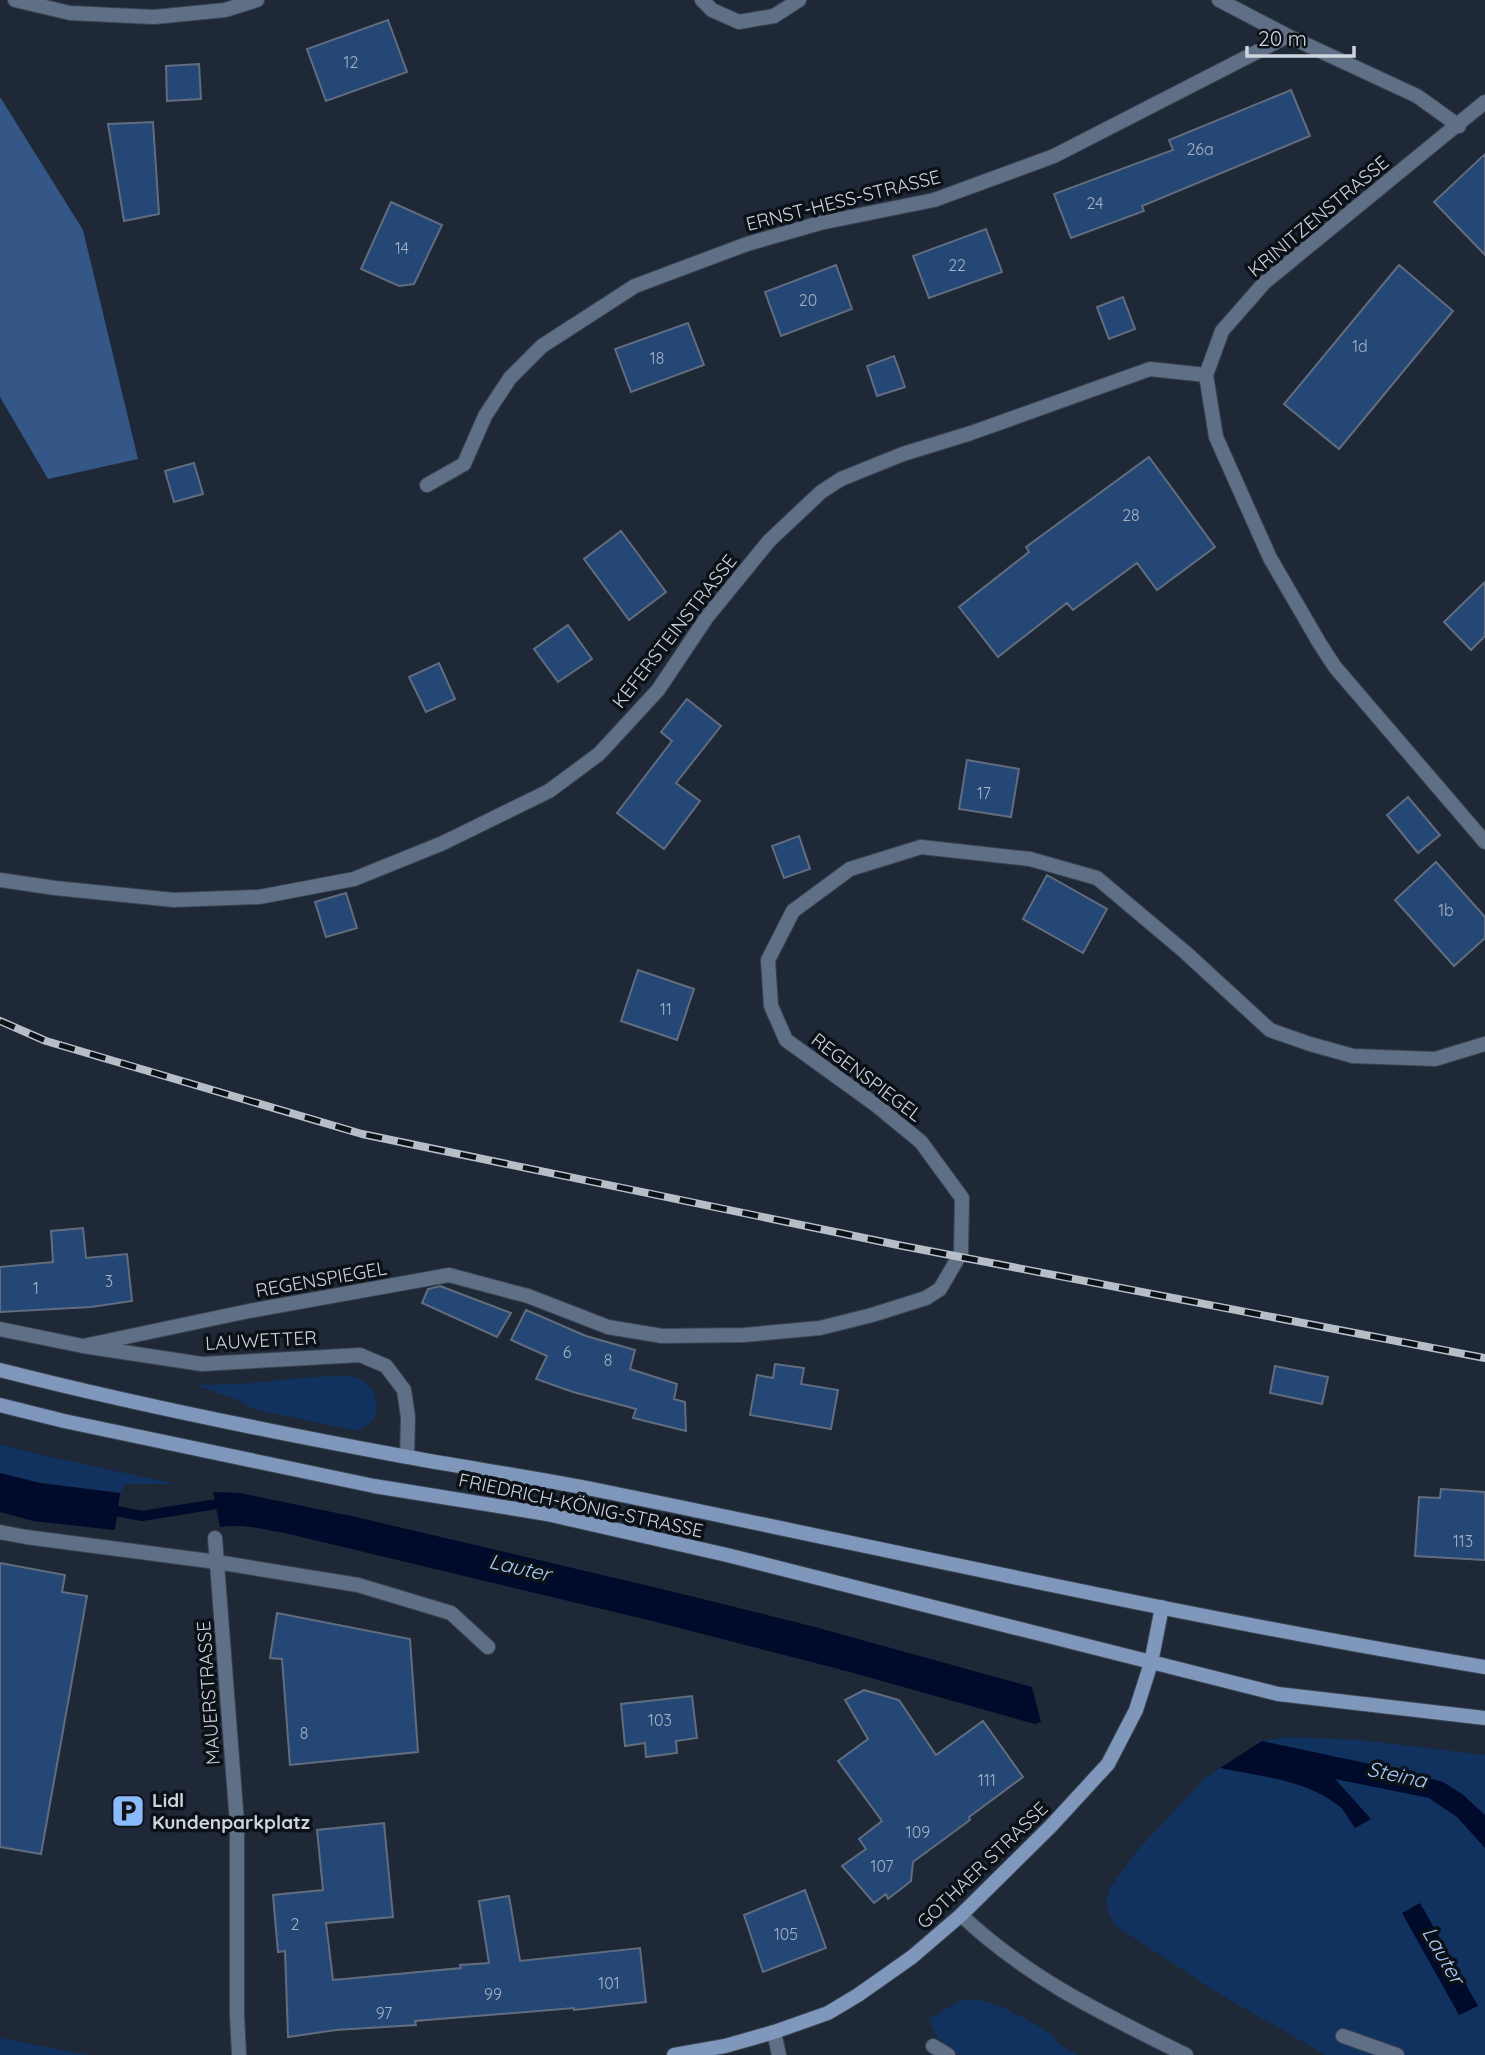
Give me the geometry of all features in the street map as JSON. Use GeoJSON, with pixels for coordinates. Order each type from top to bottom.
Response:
{"type":"FeatureCollection","features":[{"type":"Feature","properties":{"kind":"main road"},"geometry":{"type":"LineString","coordinates":[[0,1370],[85,1392],[273,1432],[590,1489],[1162,1607],[1485,1667]]}},
{"type":"Feature","properties":{"kind":"main road","name":"FRIEDRICH-KÖNIG-STRASSE"},"geometry":{"type":"LineString","coordinates":[[0,1405],[374,1486],[547,1514],[727,1555],[1151,1663]]}},
{"type":"Feature","properties":{"kind":"main road","name":"GOTHAER STRASSE"},"geometry":{"type":"LineString","coordinates":[[674,2055],[725,2046],[828,2013],[858,1996],[912,1957],[961,1915],[1051,1826],[1108,1764],[1136,1710],[1151,1663],[1162,1607]]}},
{"type":"Feature","properties":{"kind":"main road"},"geometry":{"type":"LineString","coordinates":[[1151,1663],[1278,1694],[1485,1718]]}},
{"type":"Feature","properties":{"kind":"street"},"geometry":{"type":"LineString","coordinates":[[15,0],[70,13],[154,17],[225,10],[257,0]]}},
{"type":"Feature","properties":{"kind":"street"},"geometry":{"type":"LineString","coordinates":[[702,0],[712,10],[739,22],[774,16],[799,0]]}},
{"type":"Feature","properties":{"kind":"street"},"geometry":{"type":"LineString","coordinates":[[1219,0],[1288,36],[1417,96],[1459,125]]}},
{"type":"Feature","properties":{"kind":"street","name":"ERNST-HESS-STRASSE"},"geometry":{"type":"LineString","coordinates":[[427,485],[464,464],[485,416],[510,378],[542,346],[635,286],[747,244],[820,223],[934,200],[1054,156],[1288,36]]}},
{"type":"Feature","properties":{"kind":"street","name":"KRINITZENSTRASSE"},"geometry":{"type":"LineString","coordinates":[[1206,375],[1223,331],[1265,282],[1485,102]]}},
{"type":"Feature","properties":{"kind":"street","name":"KEFERSTEINSTRASSE"},"geometry":{"type":"LineString","coordinates":[[0,880],[174,900],[259,897],[354,879],[443,842],[549,791],[599,754],[658,690],[707,617],[769,541],[821,492],[841,480],[903,454],[971,433],[1150,369],[1206,375]]}},
{"type":"Feature","properties":{"kind":"street"},"geometry":{"type":"LineString","coordinates":[[1206,375],[1216,437],[1270,558],[1320,644],[1335,667],[1485,842]]}},
{"type":"Feature","properties":{"kind":"street","name":"REGENSPIEGEL"},"geometry":{"type":"LineString","coordinates":[[83,1346],[249,1311],[449,1275],[528,1296],[608,1327],[662,1336],[744,1335],[820,1328],[926,1298],[940,1289],[961,1253],[962,1198],[921,1142],[876,1105],[786,1040],[771,1006],[768,960],[793,911],[850,869],[921,847],[1030,859],[1097,878],[1185,952],[1270,1030],[1310,1044],[1353,1056],[1435,1059],[1485,1044]]}},
{"type":"Feature","properties":{"kind":"street","name":"LAUWETTER"},"geometry":{"type":"LineString","coordinates":[[0,1328],[83,1346],[202,1364],[360,1354],[386,1366],[404,1390],[408,1417],[407,1457]]}},
{"type":"Feature","properties":{"kind":"street"},"geometry":{"type":"LineString","coordinates":[[0,1532],[217,1562],[358,1585],[451,1613],[488,1647]]}},
{"type":"Feature","properties":{"kind":"street","name":"MAUERSTRASSE"},"geometry":{"type":"LineString","coordinates":[[215,1538],[237,1823],[239,2055]]}},
{"type":"Feature","properties":{"kind":"street"},"geometry":{"type":"LineString","coordinates":[[961,1915],[989,1942],[1022,1966],[1088,2007],[1186,2055]]}},
{"type":"Feature","properties":{"kind":"street"},"geometry":{"type":"LineString","coordinates":[[774,2032],[779,2055]]}},
{"type":"Feature","properties":{"kind":"street"},"geometry":{"type":"LineString","coordinates":[[1343,2036],[1396,2055]]}},
{"type":"Feature","properties":{"kind":"street"},"geometry":{"type":"LineString","coordinates":[[933,2046],[948,2055]]}},
{"type":"Feature","properties":{"kind":"shaded area"},"geometry":{"type":"Polygon","coordinates":[[[0,97],[83,230],[138,459],[48,479],[0,397],[0,97]]]}},
{"type":"Feature","properties":{"kind":"shaded area"},"geometry":{"type":"Polygon","coordinates":[[[348,1376],[364,1381],[377,1403],[372,1421],[358,1431],[253,1409],[239,1400],[195,1385],[241,1384],[348,1376]]]}},
{"type":"Feature","properties":{"kind":"shaded area"},"geometry":{"type":"Polygon","coordinates":[[[0,1444],[176,1484],[126,1484],[120,1493],[40,1483],[0,1473],[0,1444]]]}},
{"type":"Feature","properties":{"kind":"shaded area"},"geometry":{"type":"Polygon","coordinates":[[[1286,1737],[1362,1740],[1485,1755],[1485,2055],[1326,2055],[1221,1995],[1116,1926],[1106,1901],[1110,1888],[1135,1853],[1205,1778],[1262,1741],[1286,1737]]]}},
{"type":"Feature","properties":{"kind":"shaded area"},"geometry":{"type":"Polygon","coordinates":[[[977,1999],[1002,2007],[1034,2023],[1052,2035],[1059,2044],[1079,2055],[959,2055],[939,2040],[930,2019],[959,2001],[977,1999]]]}},
{"type":"Feature","properties":{"kind":"shaded area"},"geometry":{"type":"Polygon","coordinates":[[[0,2038],[88,2055],[0,2055],[0,2038]]]}},
{"type":"Feature","properties":{"kind":"water"},"geometry":{"type":"Polygon","coordinates":[[[0,1473],[40,1483],[120,1493],[115,1530],[33,1521],[0,1512],[0,1473]]]}},
{"type":"Feature","properties":{"kind":"water"},"geometry":{"type":"Polygon","coordinates":[[[213,1492],[240,1493],[356,1517],[670,1591],[815,1627],[1032,1687],[1041,1722],[1035,1724],[850,1672],[652,1621],[289,1534],[246,1527],[220,1527],[213,1492]]]}},
{"type":"Feature","properties":{"kind":"water","name":"Steina"},"geometry":{"type":"Polygon","coordinates":[[[1262,1741],[1443,1782],[1462,1794],[1485,1815],[1485,1848],[1457,1817],[1429,1798],[1335,1779],[1371,1819],[1355,1828],[1339,1806],[1312,1790],[1282,1780],[1220,1768],[1262,1741]]]}},
{"type":"Feature","properties":{"kind":"water"},"geometry":{"type":"Polygon","coordinates":[[[1420,1903],[1478,2006],[1459,2015],[1402,1913],[1420,1903]]]}},
{"type":"Feature","properties":{"kind":"building"},"geometry":{"type":"Polygon","coordinates":[[[388,20],[407,72],[326,101],[307,49],[388,20]]]}},
{"type":"Feature","properties":{"kind":"building"},"geometry":{"type":"Polygon","coordinates":[[[199,64],[201,99],[167,101],[166,66],[199,64]]]}},
{"type":"Feature","properties":{"kind":"building"},"geometry":{"type":"Polygon","coordinates":[[[1291,90],[1310,136],[1142,206],[1144,211],[1071,238],[1054,194],[1173,150],[1169,140],[1291,90]]]}},
{"type":"Feature","properties":{"kind":"building"},"geometry":{"type":"Polygon","coordinates":[[[153,122],[159,214],[124,221],[108,124],[153,122]]]}},
{"type":"Feature","properties":{"kind":"building"},"geometry":{"type":"Polygon","coordinates":[[[1485,154],[1485,255],[1434,202],[1485,154]]]}},
{"type":"Feature","properties":{"kind":"building"},"geometry":{"type":"Polygon","coordinates":[[[391,202],[442,225],[414,284],[399,286],[361,269],[391,202]]]}},
{"type":"Feature","properties":{"kind":"building"},"geometry":{"type":"Polygon","coordinates":[[[986,229],[1002,272],[929,298],[913,256],[986,229]]]}},
{"type":"Feature","properties":{"kind":"building"},"geometry":{"type":"Polygon","coordinates":[[[836,265],[852,309],[781,336],[765,292],[836,265]]]}},
{"type":"Feature","properties":{"kind":"building"},"geometry":{"type":"Polygon","coordinates":[[[1399,265],[1453,311],[1339,449],[1284,404],[1399,265]]]}},
{"type":"Feature","properties":{"kind":"building"},"geometry":{"type":"Polygon","coordinates":[[[1123,297],[1135,329],[1109,339],[1097,307],[1123,297]]]}},
{"type":"Feature","properties":{"kind":"building"},"geometry":{"type":"Polygon","coordinates":[[[688,323],[704,365],[631,392],[615,349],[688,323]]]}},
{"type":"Feature","properties":{"kind":"building"},"geometry":{"type":"Polygon","coordinates":[[[894,356],[905,387],[877,396],[867,366],[894,356]]]}},
{"type":"Feature","properties":{"kind":"building"},"geometry":{"type":"Polygon","coordinates":[[[1149,457],[1215,547],[1157,590],[1137,563],[1073,610],[1067,603],[998,657],[959,607],[1029,552],[1026,547],[1149,457]]]}},
{"type":"Feature","properties":{"kind":"building"},"geometry":{"type":"Polygon","coordinates":[[[194,463],[203,494],[174,502],[165,471],[194,463]]]}},
{"type":"Feature","properties":{"kind":"building"},"geometry":{"type":"Polygon","coordinates":[[[621,531],[666,592],[629,620],[584,559],[621,531]]]}},
{"type":"Feature","properties":{"kind":"building"},"geometry":{"type":"Polygon","coordinates":[[[1485,582],[1485,636],[1471,650],[1444,622],[1485,582]]]}},
{"type":"Feature","properties":{"kind":"building"},"geometry":{"type":"Polygon","coordinates":[[[568,625],[592,659],[558,682],[534,649],[568,625]]]}},
{"type":"Feature","properties":{"kind":"building"},"geometry":{"type":"Polygon","coordinates":[[[439,663],[455,699],[426,712],[409,677],[439,663]]]}},
{"type":"Feature","properties":{"kind":"building"},"geometry":{"type":"Polygon","coordinates":[[[687,699],[721,726],[676,783],[700,801],[664,849],[617,813],[672,741],[661,732],[687,699]]]}},
{"type":"Feature","properties":{"kind":"building"},"geometry":{"type":"Polygon","coordinates":[[[967,760],[1019,769],[1011,817],[959,809],[967,760]]]}},
{"type":"Feature","properties":{"kind":"building"},"geometry":{"type":"Polygon","coordinates":[[[1408,797],[1440,835],[1418,853],[1387,815],[1408,797]]]}},
{"type":"Feature","properties":{"kind":"building"},"geometry":{"type":"Polygon","coordinates":[[[799,836],[810,869],[784,878],[772,846],[799,836]]]}},
{"type":"Feature","properties":{"kind":"building"},"geometry":{"type":"Polygon","coordinates":[[[1436,862],[1485,917],[1485,938],[1454,966],[1395,900],[1436,862]]]}},
{"type":"Feature","properties":{"kind":"building"},"geometry":{"type":"Polygon","coordinates":[[[1047,875],[1107,909],[1083,953],[1023,919],[1047,875]]]}},
{"type":"Feature","properties":{"kind":"building"},"geometry":{"type":"Polygon","coordinates":[[[346,893],[357,928],[326,937],[315,902],[346,893]]]}},
{"type":"Feature","properties":{"kind":"building"},"geometry":{"type":"Polygon","coordinates":[[[638,970],[694,989],[677,1040],[621,1021],[638,970]]]}},
{"type":"Feature","properties":{"kind":"building"},"geometry":{"type":"Polygon","coordinates":[[[83,1228],[86,1258],[127,1254],[132,1301],[91,1307],[0,1312],[0,1267],[53,1262],[51,1231],[83,1228]]]}},
{"type":"Feature","properties":{"kind":"building"},"geometry":{"type":"Polygon","coordinates":[[[440,1286],[511,1313],[497,1337],[422,1303],[428,1289],[440,1286]]]}},
{"type":"Feature","properties":{"kind":"building"},"geometry":{"type":"Polygon","coordinates":[[[526,1310],[586,1336],[635,1350],[630,1369],[677,1384],[674,1399],[685,1402],[686,1431],[633,1418],[636,1409],[536,1379],[547,1356],[511,1340],[526,1310]]]}},
{"type":"Feature","properties":{"kind":"building"},"geometry":{"type":"Polygon","coordinates":[[[775,1364],[804,1368],[801,1384],[838,1390],[831,1429],[750,1415],[757,1375],[773,1378],[775,1364]]]}},
{"type":"Feature","properties":{"kind":"building"},"geometry":{"type":"Polygon","coordinates":[[[1275,1366],[1328,1377],[1322,1404],[1270,1393],[1275,1366]]]}},
{"type":"Feature","properties":{"kind":"building"},"geometry":{"type":"Polygon","coordinates":[[[1441,1489],[1485,1492],[1485,1560],[1415,1556],[1419,1497],[1440,1498],[1441,1489]]]}},
{"type":"Feature","properties":{"kind":"building"},"geometry":{"type":"Polygon","coordinates":[[[0,1563],[65,1575],[62,1592],[87,1596],[41,1854],[0,1847],[0,1563]]]}},
{"type":"Feature","properties":{"kind":"building"},"geometry":{"type":"Polygon","coordinates":[[[277,1613],[410,1639],[418,1752],[290,1765],[282,1659],[270,1658],[277,1613]]]}},
{"type":"Feature","properties":{"kind":"building"},"geometry":{"type":"Polygon","coordinates":[[[864,1690],[899,1700],[936,1755],[983,1721],[1023,1777],[913,1862],[911,1881],[888,1899],[886,1894],[874,1903],[842,1866],[866,1849],[859,1839],[882,1821],[838,1761],[868,1739],[845,1700],[864,1690]]]}},
{"type":"Feature","properties":{"kind":"building"},"geometry":{"type":"Polygon","coordinates":[[[692,1696],[697,1738],[676,1741],[677,1753],[646,1757],[645,1743],[625,1746],[621,1704],[692,1696]]]}},
{"type":"Feature","properties":{"kind":"building"},"geometry":{"type":"Polygon","coordinates":[[[384,1823],[393,1917],[326,1923],[333,1980],[489,1963],[479,1901],[509,1896],[520,1961],[640,1948],[646,2002],[415,2021],[416,2025],[336,2030],[288,2037],[285,1951],[278,1952],[273,1895],[323,1890],[317,1830],[384,1823]]]}},
{"type":"Feature","properties":{"kind":"building"},"geometry":{"type":"Polygon","coordinates":[[[805,1890],[826,1948],[763,1972],[744,1915],[805,1890]]]}},
{"type":"Feature","properties":{"kind":"waterway","name":"Lauter"},"geometry":{"type":"LineString","coordinates":[[106,1509],[142,1516],[228,1504]]}},
{"type":"Feature","properties":{"kind":"railway"},"geometry":{"type":"LineString","coordinates":[[0,1021],[46,1041],[362,1134],[898,1245],[1485,1358]]}},
{"type":"Feature","properties":{"kind":"place","name":"Lidl Kundenparkplatz"},"geometry":{"type":"Point","coordinates":[128,1811]}}]}
